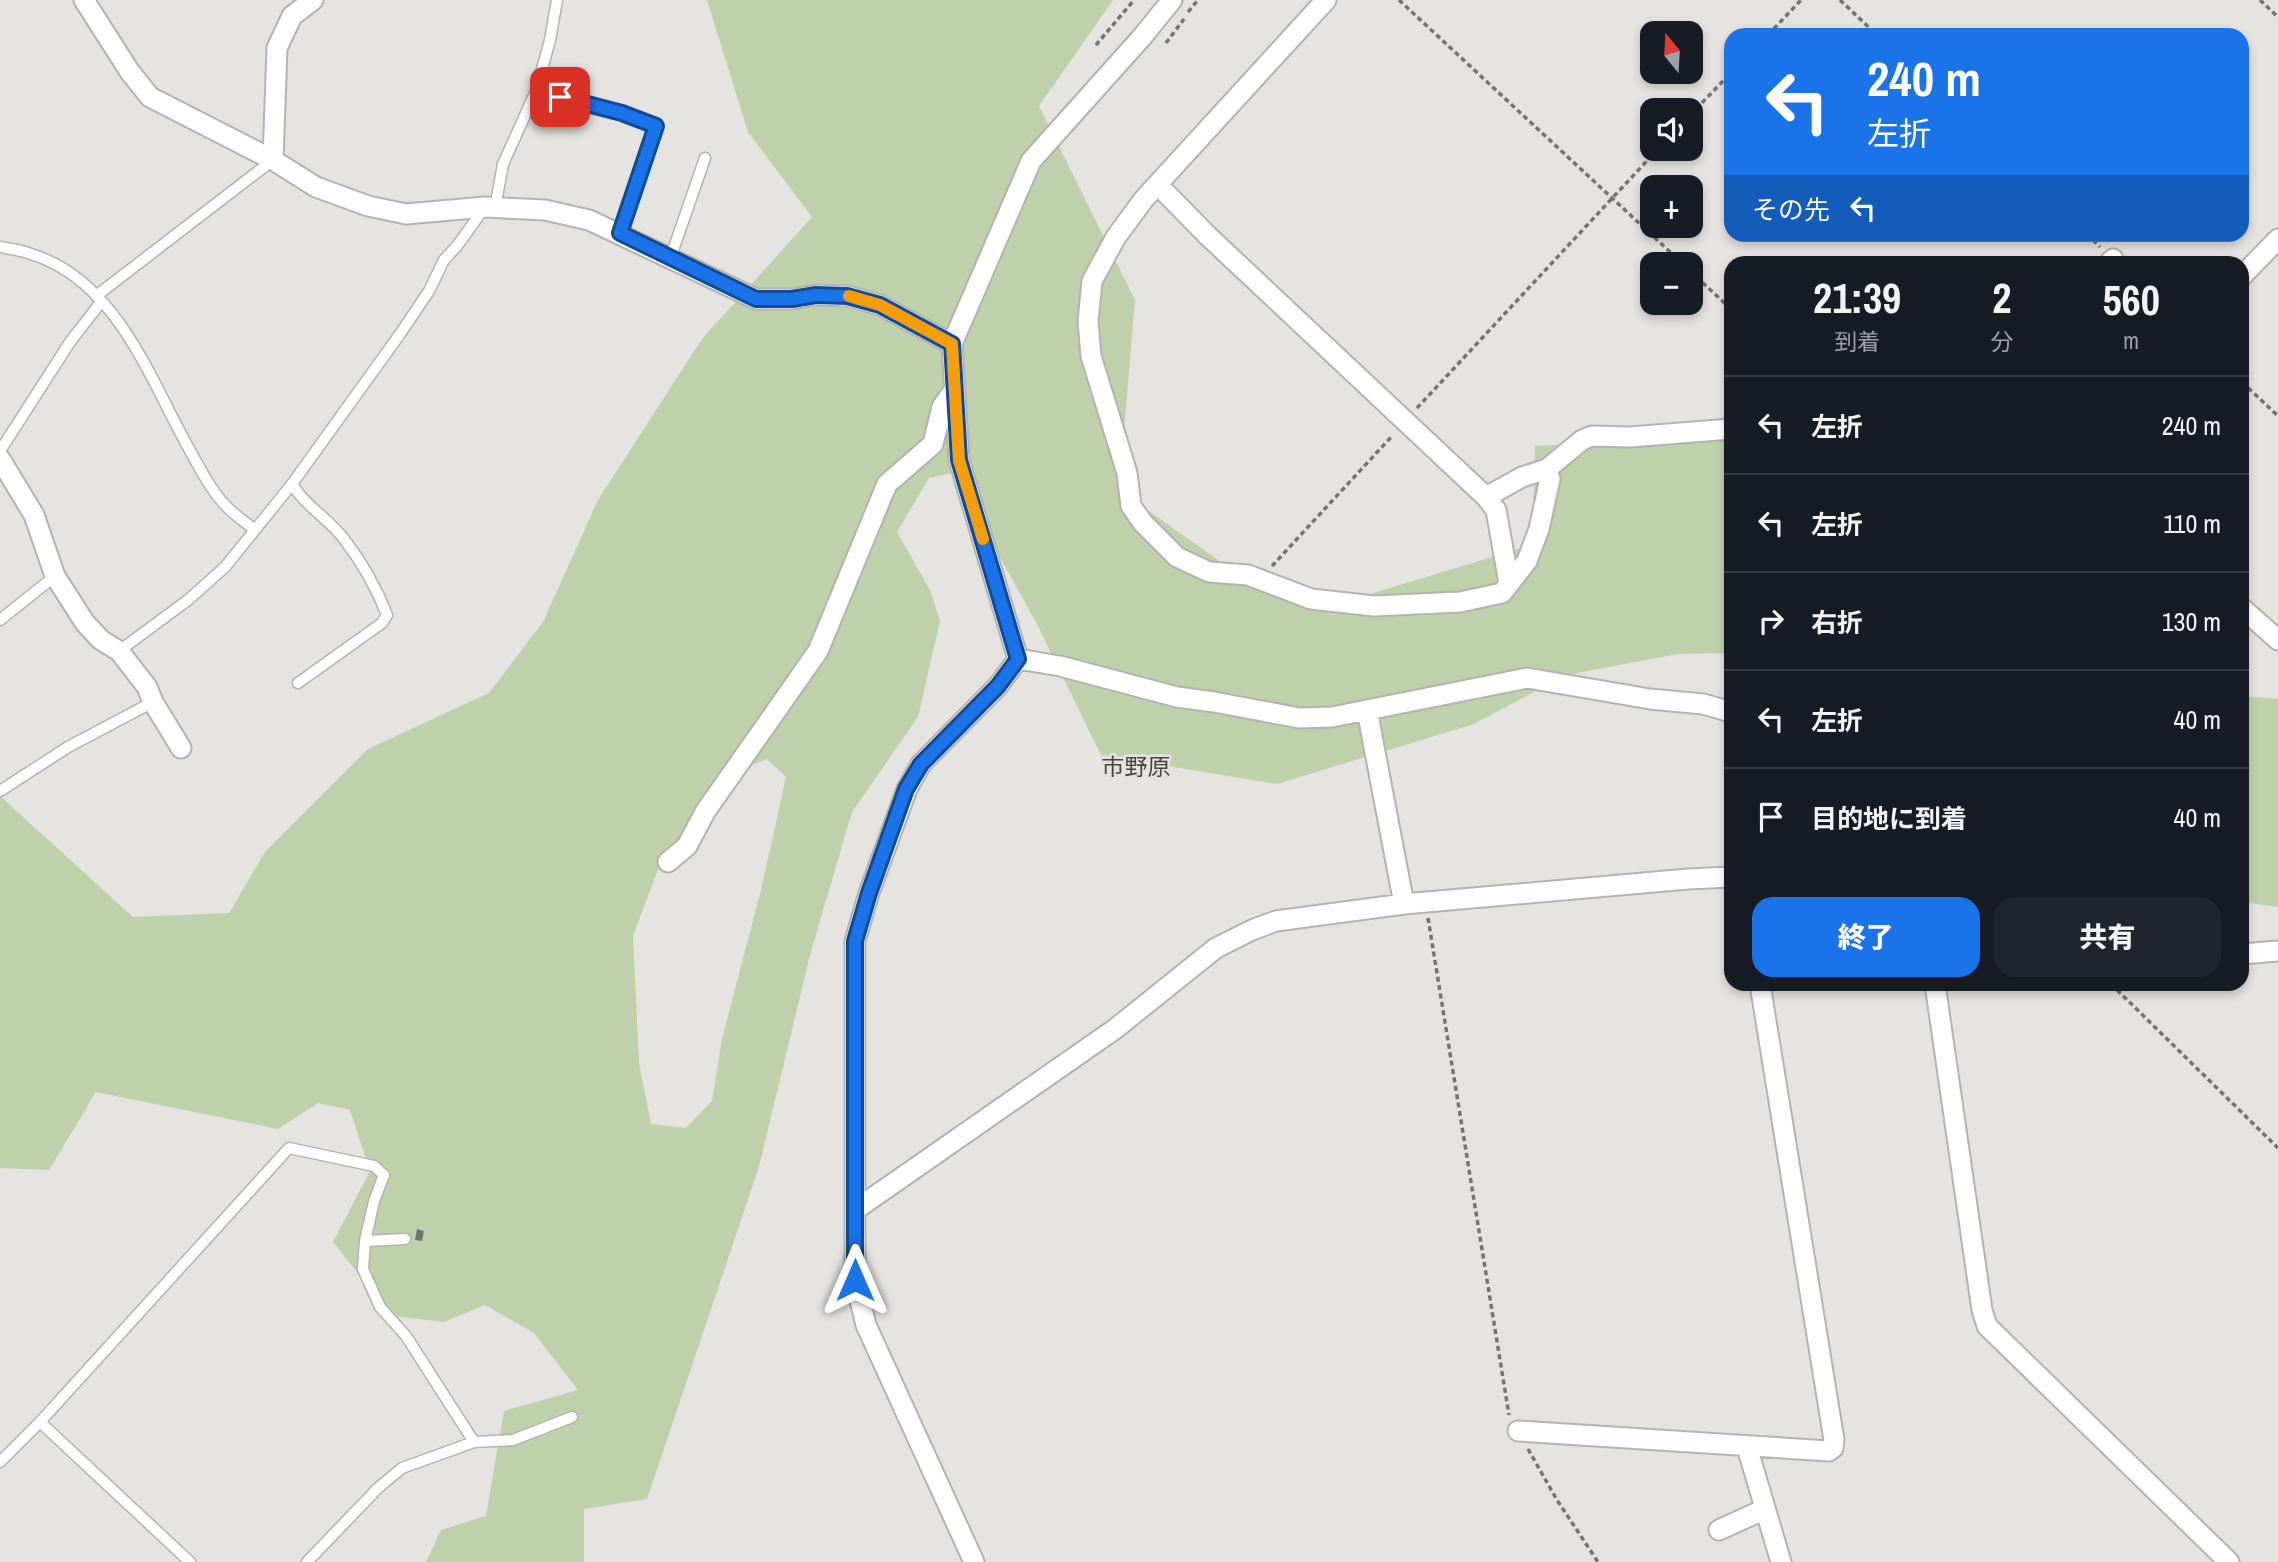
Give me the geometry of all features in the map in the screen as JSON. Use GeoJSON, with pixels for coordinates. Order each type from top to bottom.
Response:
{"type":"FeatureCollection","features":[{"type":"Feature","properties":{"kind":"street"},"geometry":{"type":"LineString","coordinates":[[84,0],[130,72],[150,97],[273,160],[316,187],[369,206],[406,214],[490,208],[545,210],[589,220],[756,299],[847,296],[880,305],[952,344]]}},
{"type":"Feature","properties":{"kind":"street"},"geometry":{"type":"LineString","coordinates":[[273,160],[277,48],[292,16],[313,0]]}},
{"type":"Feature","properties":{"kind":"street"},"geometry":{"type":"LineString","coordinates":[[1018,659],[959,460],[952,344],[1031,161],[1172,0]]}},
{"type":"Feature","properties":{"kind":"street"},"geometry":{"type":"LineString","coordinates":[[1326,0],[1144,199],[1116,237],[1092,281],[1088,321],[1091,356],[1127,473],[1131,506],[1143,523],[1177,557],[1209,572],[1248,575],[1311,599],[1374,606],[1460,603],[1502,593],[1527,561],[1539,529],[1550,479],[1546,469]]}},
{"type":"Feature","properties":{"kind":"street"},"geometry":{"type":"LineString","coordinates":[[1158,185],[1208,236],[1486,497],[1496,510],[1509,583]]}},
{"type":"Feature","properties":{"kind":"street"},"geometry":{"type":"LineString","coordinates":[[2249,269],[2278,239]]}},
{"type":"Feature","properties":{"kind":"street"},"geometry":{"type":"LineString","coordinates":[[668,862],[687,846],[705,812],[818,651],[887,484],[933,444],[942,407],[954,390]]}},
{"type":"Feature","properties":{"kind":"street"},"geometry":{"type":"LineString","coordinates":[[1486,497],[1522,477],[1546,469],[1582,440],[1592,436],[1630,437],[1724,430]]}},
{"type":"Feature","properties":{"kind":"street"},"geometry":{"type":"LineString","coordinates":[[0,459],[34,515],[55,576],[85,623],[102,640],[119,651],[147,687],[181,748]]}},
{"type":"Feature","properties":{"kind":"street"},"geometry":{"type":"LineString","coordinates":[[2249,614],[2278,640]]}},
{"type":"Feature","properties":{"kind":"street"},"geometry":{"type":"LineString","coordinates":[[1018,659],[1060,666],[1177,697],[1299,718],[1332,717],[1527,678],[1650,699],[1703,704],[1724,710]]}},
{"type":"Feature","properties":{"kind":"street"},"geometry":{"type":"LineString","coordinates":[[974,1562],[866,1325],[855,1280],[855,941],[906,789],[921,764],[998,686],[1018,659]]}},
{"type":"Feature","properties":{"kind":"street"},"geometry":{"type":"LineString","coordinates":[[1367,710],[1404,904]]}},
{"type":"Feature","properties":{"kind":"street"},"geometry":{"type":"LineString","coordinates":[[855,1210],[1115,1029],[1216,948],[1276,921],[1404,904],[1724,877]]}},
{"type":"Feature","properties":{"kind":"street"},"geometry":{"type":"LineString","coordinates":[[2249,953],[2278,951]]}},
{"type":"Feature","properties":{"kind":"street"},"geometry":{"type":"LineString","coordinates":[[1518,1431],[1747,1447],[1829,1451],[1833,1448],[1834,1440],[1761,991]]}},
{"type":"Feature","properties":{"kind":"street"},"geometry":{"type":"LineString","coordinates":[[1936,991],[1982,1310],[1987,1326],[2229,1562]]}},
{"type":"Feature","properties":{"kind":"street"},"geometry":{"type":"LineString","coordinates":[[1747,1447],[1781,1562]]}},
{"type":"Feature","properties":{"kind":"street"},"geometry":{"type":"LineString","coordinates":[[1719,1530],[1765,1508]]}},
{"type":"Feature","properties":{"kind":"lane"},"geometry":{"type":"LineString","coordinates":[[119,651],[188,600],[225,567],[292,484],[400,334],[429,291],[444,260],[490,208],[503,164],[536,91],[550,40],[557,0]]}},
{"type":"Feature","properties":{"kind":"lane"},"geometry":{"type":"LineString","coordinates":[[536,91],[622,113],[656,126],[620,233]]}},
{"type":"Feature","properties":{"kind":"lane"},"geometry":{"type":"LineString","coordinates":[[670,259],[705,158]]}},
{"type":"Feature","properties":{"kind":"lane"},"geometry":{"type":"LineString","coordinates":[[0,451],[99,299],[273,160]]}},
{"type":"Feature","properties":{"kind":"lane"},"geometry":{"type":"LineString","coordinates":[[0,247],[32,254],[58,265],[99,299],[145,362],[205,477],[228,509],[254,529]]}},
{"type":"Feature","properties":{"kind":"lane"},"geometry":{"type":"LineString","coordinates":[[292,484],[299,495],[344,538],[387,615],[382,623],[298,682]]}},
{"type":"Feature","properties":{"kind":"lane"},"geometry":{"type":"LineString","coordinates":[[0,620],[55,576]]}},
{"type":"Feature","properties":{"kind":"lane"},"geometry":{"type":"LineString","coordinates":[[0,791],[68,747],[153,702]]}},
{"type":"Feature","properties":{"kind":"lane"},"geometry":{"type":"LineString","coordinates":[[0,1462],[40,1422],[289,1148],[374,1167],[384,1175],[374,1201],[365,1241],[363,1269],[380,1307],[406,1336],[474,1442]]}},
{"type":"Feature","properties":{"kind":"lane"},"geometry":{"type":"LineString","coordinates":[[365,1241],[405,1239]]}},
{"type":"Feature","properties":{"kind":"lane"},"geometry":{"type":"LineString","coordinates":[[307,1562],[378,1488],[402,1468],[474,1442],[513,1440],[572,1417]]}},
{"type":"Feature","properties":{"kind":"lane"},"geometry":{"type":"LineString","coordinates":[[40,1422],[190,1562]]}},
{"type":"Feature","properties":{"kind":"path"},"geometry":{"type":"LineString","coordinates":[[1096,45],[1134,0]]}},
{"type":"Feature","properties":{"kind":"path"},"geometry":{"type":"LineString","coordinates":[[1166,43],[1198,0]]}},
{"type":"Feature","properties":{"kind":"path"},"geometry":{"type":"LineString","coordinates":[[1399,0],[1671,252]]}},
{"type":"Feature","properties":{"kind":"path"},"geometry":{"type":"LineString","coordinates":[[1775,28],[1801,0]]}},
{"type":"Feature","properties":{"kind":"path"},"geometry":{"type":"LineString","coordinates":[[1840,0],[1870,28]]}},
{"type":"Feature","properties":{"kind":"path"},"geometry":{"type":"LineString","coordinates":[[2260,0],[2278,17]]}},
{"type":"Feature","properties":{"kind":"path"},"geometry":{"type":"LineString","coordinates":[[1703,102],[1724,80]]}},
{"type":"Feature","properties":{"kind":"path"},"geometry":{"type":"LineString","coordinates":[[1271,567],[1646,161]]}},
{"type":"Feature","properties":{"kind":"path"},"geometry":{"type":"LineString","coordinates":[[1703,283],[1724,303]]}},
{"type":"Feature","properties":{"kind":"path"},"geometry":{"type":"LineString","coordinates":[[2249,389],[2278,416]]}},
{"type":"Feature","properties":{"kind":"path"},"geometry":{"type":"LineString","coordinates":[[1425,902],[1507,1411],[1557,1500],[1598,1562]]}},
{"type":"Feature","properties":{"kind":"path"},"geometry":{"type":"LineString","coordinates":[[2119,991],[2278,1148]]}},
{"type":"Feature","properties":{"kind":"green space"},"geometry":{"type":"Polygon","coordinates":[[[707,0],[1113,0],[1039,106],[1135,300],[1119,490],[1252,584],[1367,595],[1532,545],[1535,446],[1724,436],[1724,653],[1678,654],[1566,675],[1474,724],[1277,784],[1101,755],[1036,622],[953,473],[929,478],[897,532],[930,590],[940,621],[918,717],[852,812],[810,955],[759,1167],[647,1499],[584,1509],[584,1562],[426,1562],[441,1530],[486,1516],[504,1411],[578,1390],[534,1333],[485,1305],[444,1322],[392,1316],[333,1242],[370,1171],[350,1110],[318,1103],[278,1129],[96,1092],[49,1170],[0,1168],[0,796],[133,917],[229,913],[265,852],[368,749],[489,693],[543,622],[598,500],[702,339],[812,217],[748,132],[707,0]],[[767,759],[718,778],[657,872],[633,936],[639,1063],[651,1124],[686,1128],[712,1101],[722,1039],[761,890],[786,777],[767,759]]]}},
{"type":"Feature","properties":{"kind":"green space"},"geometry":{"type":"Polygon","coordinates":[[[2249,697],[2278,699],[2278,907],[2249,903],[2249,697]]]}},
{"type":"Feature","properties":{"kind":"building"},"geometry":{"type":"Polygon","coordinates":[[[417,1229],[424,1231],[422,1241],[415,1240],[417,1229]]]}},
{"type":"Feature","properties":{"kind":"slow traffic"},"geometry":{"type":"LineString","coordinates":[[849,296],[880,305],[952,344],[959,460],[983,539]]}},
{"type":"Feature","properties":{"kind":"district","name":"市野原"},"geometry":{"type":"Point","coordinates":[1136,766]}},
{"type":"Feature","properties":{"kind":"route"},"geometry":{"type":"LineString","coordinates":[[560,97],[622,113],[656,126],[620,233],[756,299],[847,296],[880,305],[952,344],[959,460],[1018,659],[998,686],[921,764],[906,789],[855,941],[855,1280]]}}]}
